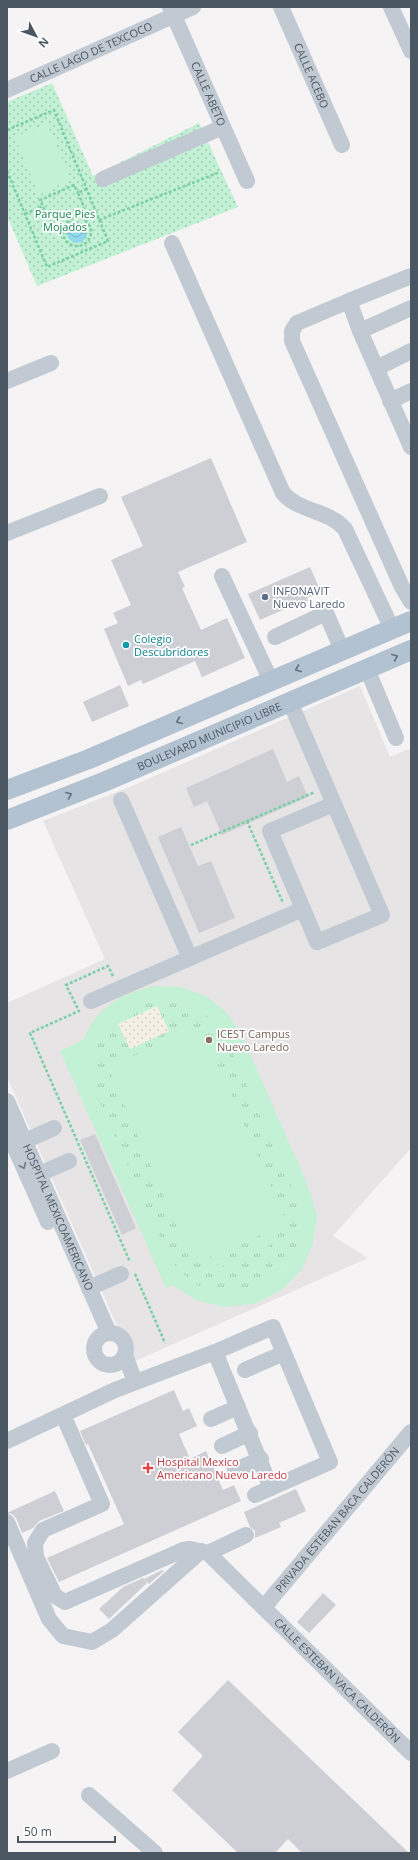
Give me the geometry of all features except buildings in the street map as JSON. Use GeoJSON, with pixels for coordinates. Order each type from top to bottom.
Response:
{"type":"FeatureCollection","features":[{"type":"Feature","properties":{"kind":"main road"},"geometry":{"type":"LineString","coordinates":[[7,790],[30,783],[88,759],[411,621]]}},
{"type":"Feature","properties":{"kind":"main road","name":"BOULEVARD MUNICIPIO LIBRE"},"geometry":{"type":"LineString","coordinates":[[7,820],[106,781],[411,650]]}},
{"type":"Feature","properties":{"kind":"main road"},"geometry":{"type":"LineString","coordinates":[[324,658],[335,683]]}},
{"type":"Feature","properties":{"kind":"main road"},"geometry":{"type":"LineString","coordinates":[[30,783],[38,807]]}},
{"type":"Feature","properties":{"kind":"street","name":"CALLE LAGO DE TEXCOCO"},"geometry":{"type":"LineString","coordinates":[[7,90],[172,11],[193,7]]}},
{"type":"Feature","properties":{"kind":"street","name":"CALLE ACEBO"},"geometry":{"type":"LineString","coordinates":[[281,7],[342,145]]}},
{"type":"Feature","properties":{"kind":"street"},"geometry":{"type":"LineString","coordinates":[[391,7],[411,51]]}},
{"type":"Feature","properties":{"kind":"street","name":"CALLE ABETO"},"geometry":{"type":"LineString","coordinates":[[172,11],[247,181]]}},
{"type":"Feature","properties":{"kind":"street"},"geometry":{"type":"LineString","coordinates":[[103,179],[223,127]]}},
{"type":"Feature","properties":{"kind":"street"},"geometry":{"type":"LineString","coordinates":[[172,243],[283,493],[295,503],[339,522],[345,529],[392,629]]}},
{"type":"Feature","properties":{"kind":"street"},"geometry":{"type":"LineString","coordinates":[[411,276],[297,323],[292,331],[292,341],[407,585],[411,602]]}},
{"type":"Feature","properties":{"kind":"street"},"geometry":{"type":"LineString","coordinates":[[349,301],[360,331],[411,447]]}},
{"type":"Feature","properties":{"kind":"street"},"geometry":{"type":"LineString","coordinates":[[360,331],[411,308]]}},
{"type":"Feature","properties":{"kind":"street"},"geometry":{"type":"LineString","coordinates":[[377,368],[411,351]]}},
{"type":"Feature","properties":{"kind":"street"},"geometry":{"type":"LineString","coordinates":[[7,381],[51,363]]}},
{"type":"Feature","properties":{"kind":"street"},"geometry":{"type":"LineString","coordinates":[[390,401],[411,391]]}},
{"type":"Feature","properties":{"kind":"street"},"geometry":{"type":"LineString","coordinates":[[7,533],[100,496]]}},
{"type":"Feature","properties":{"kind":"street"},"geometry":{"type":"LineString","coordinates":[[222,576],[271,681]]}},
{"type":"Feature","properties":{"kind":"street"},"geometry":{"type":"LineString","coordinates":[[275,638],[326,613],[342,650]]}},
{"type":"Feature","properties":{"kind":"street"},"geometry":{"type":"LineString","coordinates":[[367,669],[396,738]]}},
{"type":"Feature","properties":{"kind":"street"},"geometry":{"type":"LineString","coordinates":[[290,702],[382,915],[317,942],[270,831],[334,804]]}},
{"type":"Feature","properties":{"kind":"street"},"geometry":{"type":"LineString","coordinates":[[121,800],[190,958]]}},
{"type":"Feature","properties":{"kind":"street"},"geometry":{"type":"LineString","coordinates":[[91,1001],[303,909]]}},
{"type":"Feature","properties":{"kind":"street","name":"HOSPITAL MEXICOAMERICANO"},"geometry":{"type":"LineString","coordinates":[[7,1101],[25,1140],[37,1179],[104,1335]]}},
{"type":"Feature","properties":{"kind":"street"},"geometry":{"type":"LineString","coordinates":[[25,1140],[54,1128]]}},
{"type":"Feature","properties":{"kind":"street","name":"HOSPITAL MEXICOAMERICANO"},"geometry":{"type":"LineString","coordinates":[[7,1130],[37,1179]]}},
{"type":"Feature","properties":{"kind":"street"},"geometry":{"type":"LineString","coordinates":[[37,1179],[69,1161]]}},
{"type":"Feature","properties":{"kind":"street","name":"HOSPITAL MEXICOAMERICANO"},"geometry":{"type":"LineString","coordinates":[[75,1268],[89,1288],[104,1335]]}},
{"type":"Feature","properties":{"kind":"street"},"geometry":{"type":"LineString","coordinates":[[89,1288],[128,1269]]}},
{"type":"Feature","properties":{"kind":"street"},"geometry":{"type":"LineString","coordinates":[[7,1441],[115,1390],[215,1352],[273,1327],[330,1462],[255,1495]]}},
{"type":"Feature","properties":{"kind":"street"},"geometry":{"type":"LineString","coordinates":[[125,1355],[119,1362],[109,1364],[103,1363],[96,1356],[95,1346],[104,1335],[119,1335],[123,1338],[126,1348],[125,1355],[135,1382]]}},
{"type":"Feature","properties":{"kind":"street"},"geometry":{"type":"LineString","coordinates":[[215,1352],[261,1459],[271,1488]]}},
{"type":"Feature","properties":{"kind":"street"},"geometry":{"type":"LineString","coordinates":[[244,1370],[284,1353]]}},
{"type":"Feature","properties":{"kind":"street"},"geometry":{"type":"LineString","coordinates":[[109,1364],[115,1390]]}},
{"type":"Feature","properties":{"kind":"street"},"geometry":{"type":"LineString","coordinates":[[211,1419],[238,1407]]}},
{"type":"Feature","properties":{"kind":"street"},"geometry":{"type":"LineString","coordinates":[[63,1414],[102,1504],[43,1530],[38,1537],[34,1548],[36,1557],[55,1596],[65,1602],[183,1550],[190,1549],[205,1552]]}},
{"type":"Feature","properties":{"kind":"street","name":"PRIVADA ESTEBAN BACA CALDERÓN"},"geometry":{"type":"LineString","coordinates":[[264,1607],[411,1432]]}},
{"type":"Feature","properties":{"kind":"street"},"geometry":{"type":"LineString","coordinates":[[222,1446],[250,1433]]}},
{"type":"Feature","properties":{"kind":"street"},"geometry":{"type":"LineString","coordinates":[[234,1470],[261,1459]]}},
{"type":"Feature","properties":{"kind":"street"},"geometry":{"type":"LineString","coordinates":[[7,1522],[49,1619],[63,1636],[92,1642],[112,1630],[205,1552],[246,1535]]}},
{"type":"Feature","properties":{"kind":"street","name":"CALLE ESTEBAN VACA CALDERÓN"},"geometry":{"type":"LineString","coordinates":[[205,1552],[264,1607],[411,1753]]}},
{"type":"Feature","properties":{"kind":"street"},"geometry":{"type":"LineString","coordinates":[[7,1771],[52,1751]]}},
{"type":"Feature","properties":{"kind":"street"},"geometry":{"type":"LineString","coordinates":[[89,1795],[155,1853]]}},
{"type":"Feature","properties":{"kind":"path"},"geometry":{"type":"LineString","coordinates":[[7,130],[54,110],[108,241],[47,267],[7,171]]}},
{"type":"Feature","properties":{"kind":"path"},"geometry":{"type":"LineString","coordinates":[[99,220],[220,172]]}},
{"type":"Feature","properties":{"kind":"path"},"geometry":{"type":"LineString","coordinates":[[63,231],[54,227],[40,200],[74,185],[84,207],[83,220]]}},
{"type":"Feature","properties":{"kind":"path"},"geometry":{"type":"LineString","coordinates":[[78,193],[86,189]]}},
{"type":"Feature","properties":{"kind":"path"},"geometry":{"type":"LineString","coordinates":[[25,214],[43,206]]}},
{"type":"Feature","properties":{"kind":"path"},"geometry":{"type":"LineString","coordinates":[[79,219],[83,220],[90,226],[91,236],[86,244],[77,246],[68,244],[65,240],[63,231],[70,220],[79,219]]}},
{"type":"Feature","properties":{"kind":"path"},"geometry":{"type":"LineString","coordinates":[[191,845],[318,791]]}},
{"type":"Feature","properties":{"kind":"path"},"geometry":{"type":"LineString","coordinates":[[247,821],[285,908]]}},
{"type":"Feature","properties":{"kind":"path"},"geometry":{"type":"LineString","coordinates":[[116,982],[108,966],[66,985],[78,1011],[30,1033],[128,1269],[165,1343]]}},
{"type":"Feature","properties":{"kind":"shaded area","name":"ICEST Campus Nuevo Laredo"},"geometry":{"type":"Polygon","coordinates":[[[360,686],[390,757],[411,748],[411,1148],[333,1236],[368,1258],[133,1362],[7,1077],[7,1003],[105,959],[43,821],[132,786],[360,686]]]}},
{"type":"Feature","properties":{"kind":"green space","name":"Parque Pies Mojados"},"geometry":{"type":"Polygon","coordinates":[[[52,83],[93,176],[199,123],[238,207],[37,286],[7,216],[7,102],[52,83]]]}},
{"type":"Feature","properties":{"kind":"green space"},"geometry":{"type":"Polygon","coordinates":[[[47,124],[71,179],[39,195],[15,137],[47,124]]]}},
{"type":"Feature","properties":{"kind":"green space"},"geometry":{"type":"Polygon","coordinates":[[[153,986],[180,987],[206,996],[227,1013],[243,1038],[306,1181],[317,1215],[313,1244],[301,1271],[280,1291],[254,1304],[224,1307],[196,1300],[172,1285],[166,1288],[60,1051],[83,1040],[95,1019],[111,1004],[153,986]],[[157,1000],[140,1004],[125,1011],[116,1018],[101,1037],[96,1048],[93,1060],[93,1083],[100,1103],[167,1255],[182,1273],[201,1287],[231,1293],[247,1291],[274,1277],[285,1266],[293,1252],[299,1238],[301,1222],[296,1197],[229,1045],[222,1033],[208,1017],[200,1011],[171,1001],[157,1000]]]}},
{"type":"Feature","properties":{"kind":"green space"},"geometry":{"type":"Polygon","coordinates":[[[157,1000],[171,1001],[200,1011],[215,1024],[222,1033],[229,1045],[296,1197],[301,1222],[298,1240],[291,1256],[281,1270],[268,1281],[253,1289],[236,1293],[218,1293],[201,1287],[186,1277],[167,1255],[100,1103],[93,1083],[93,1060],[96,1048],[108,1027],[125,1011],[138,1005],[157,1000]]]}},
{"type":"Feature","properties":{"kind":"green space"},"geometry":{"type":"Polygon","coordinates":[[[201,1026],[287,1223],[193,1264],[108,1067],[201,1026]]]}},
{"type":"Feature","properties":{"kind":"green space"},"geometry":{"type":"Polygon","coordinates":[[[294,1232],[295,1234],[214,1270],[213,1267],[294,1232]]]}},
{"type":"Feature","properties":{"kind":"sand"},"geometry":{"type":"Polygon","coordinates":[[[157,1006],[169,1031],[130,1049],[118,1024],[157,1006]]]}},
{"type":"Feature","properties":{"kind":"water"},"geometry":{"type":"Polygon","coordinates":[[[77,223],[84,226],[87,233],[84,240],[77,243],[70,240],[67,233],[70,226],[77,223]]]}},
{"type":"Feature","properties":{"kind":"place","name":"INFONAVIT Nuevo Laredo"},"geometry":{"type":"Point","coordinates":[265,597]}},
{"type":"Feature","properties":{"kind":"place","name":"Colegio Descubridores"},"geometry":{"type":"Point","coordinates":[126,645]}},
{"type":"Feature","properties":{"kind":"place","name":"ICEST Campus Nuevo Laredo"},"geometry":{"type":"Point","coordinates":[209,1040]}},
{"type":"Feature","properties":{"kind":"place","name":"Hospital Mexico Americano Nuevo Laredo"},"geometry":{"type":"Point","coordinates":[148,1468]}}]}
